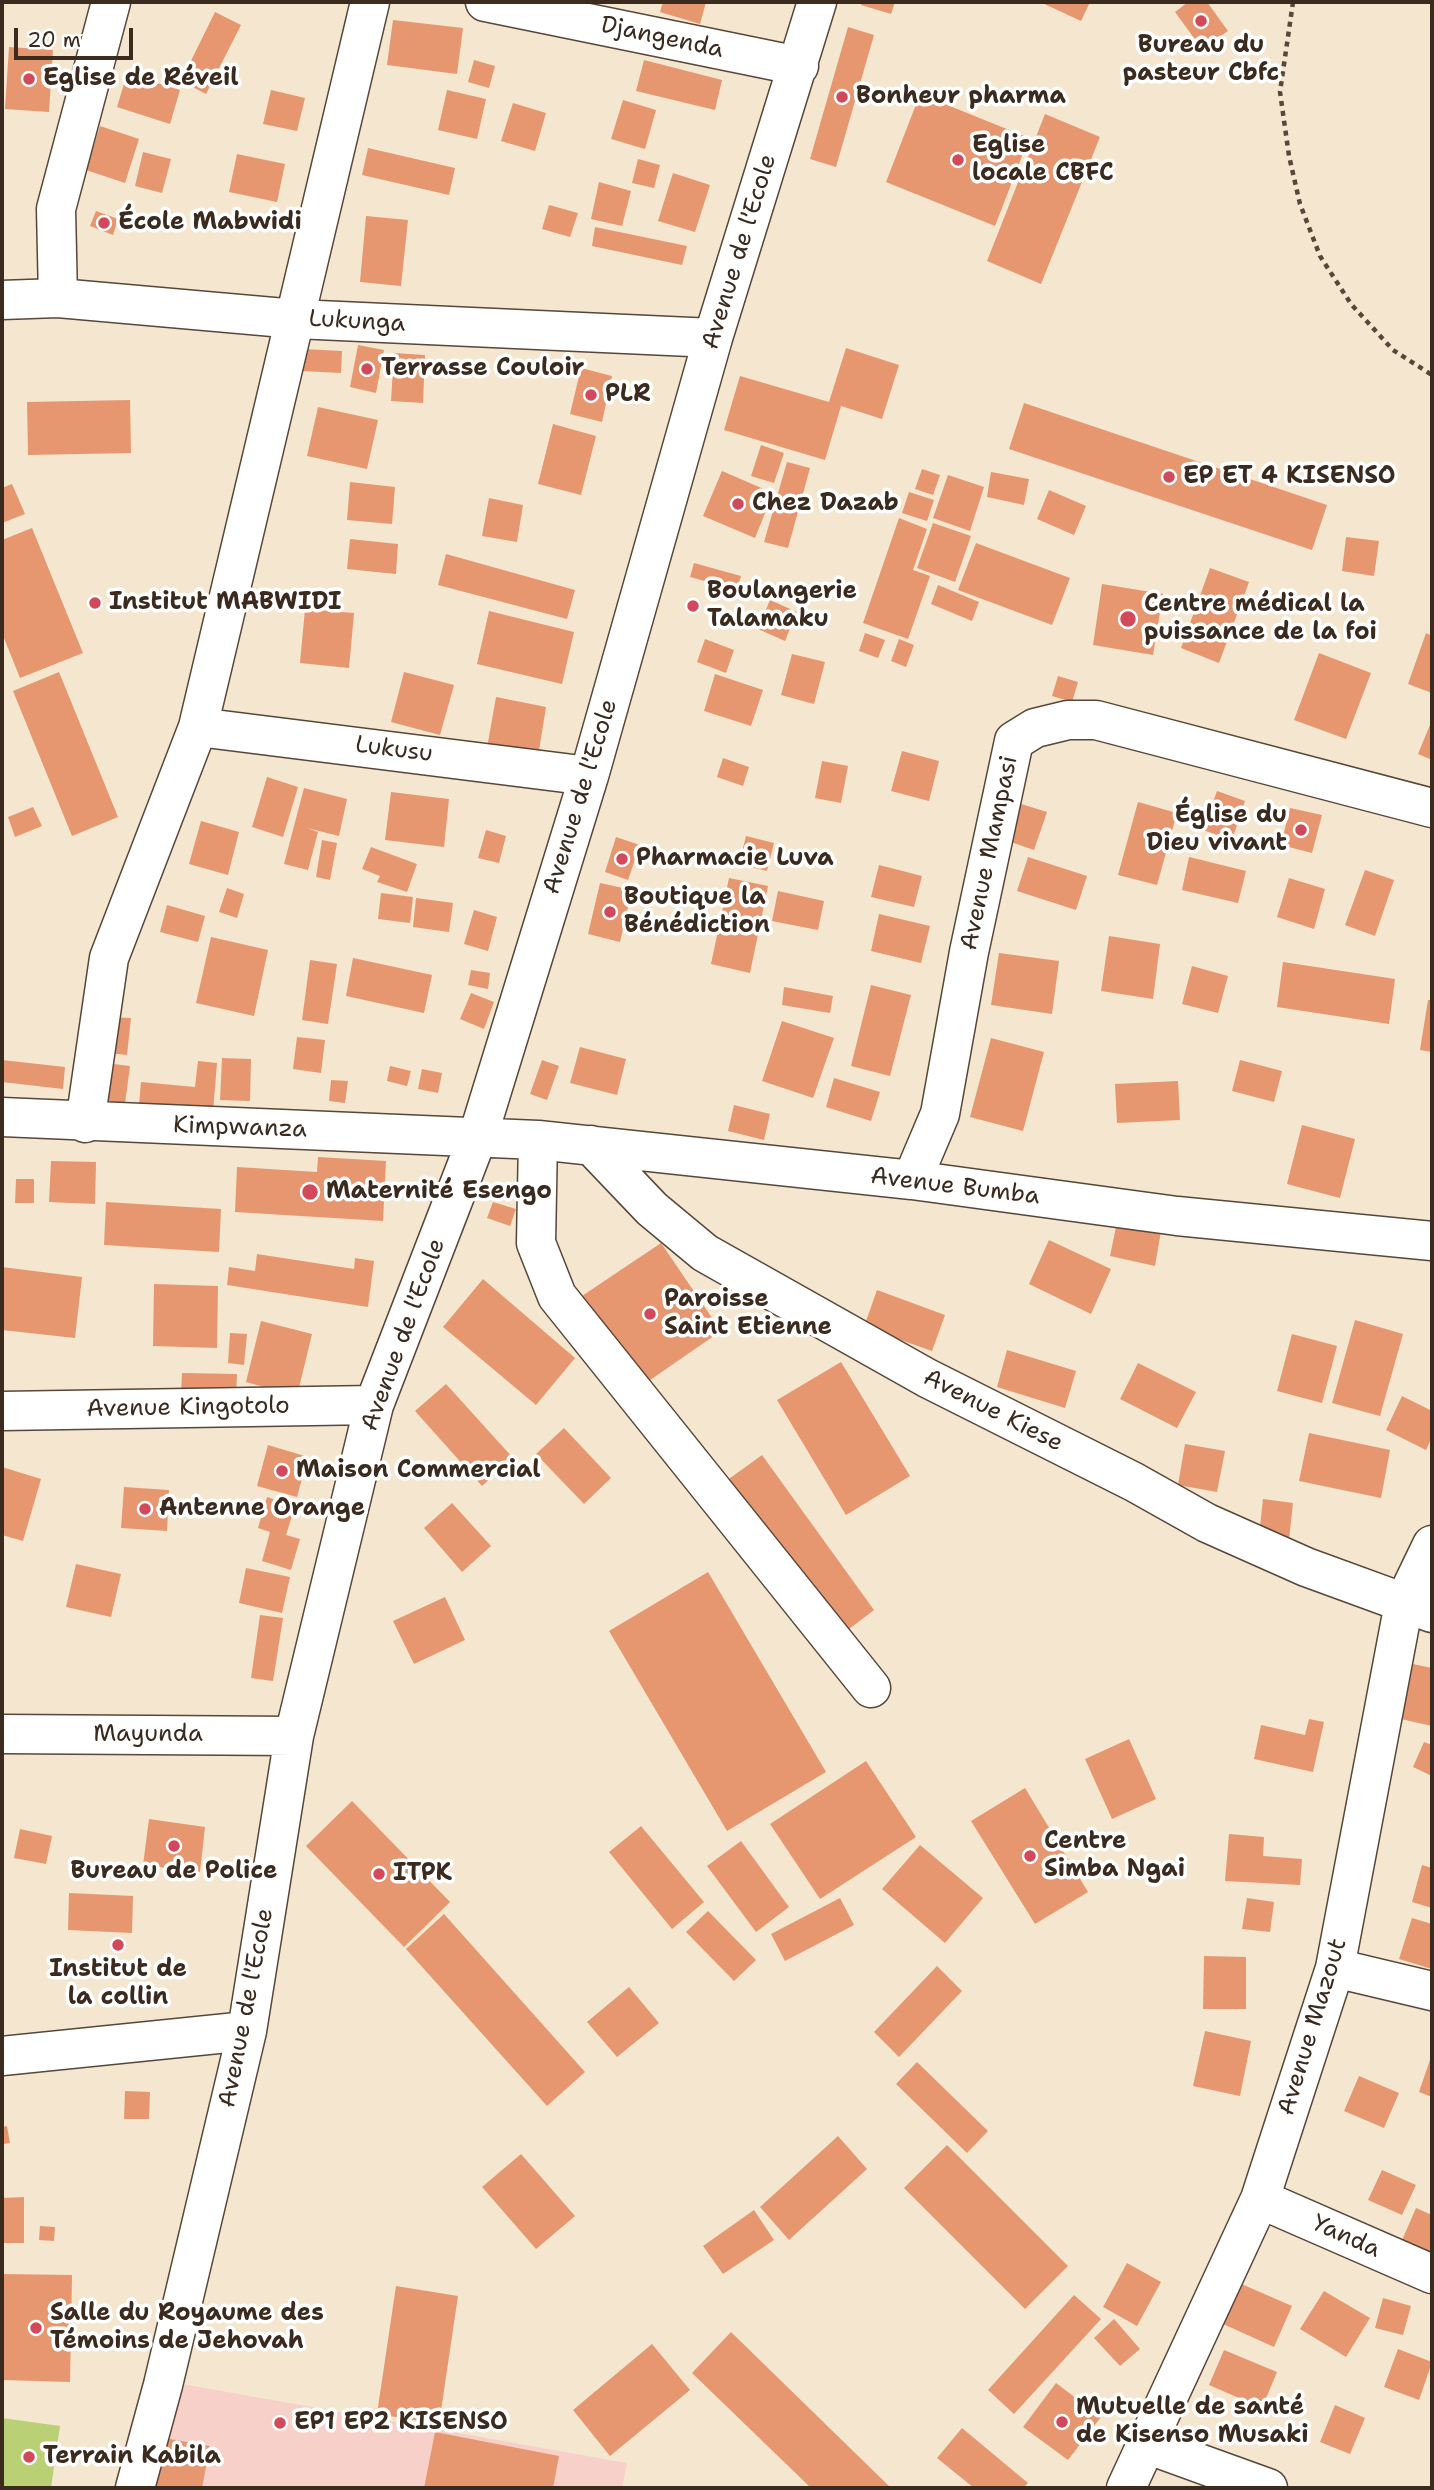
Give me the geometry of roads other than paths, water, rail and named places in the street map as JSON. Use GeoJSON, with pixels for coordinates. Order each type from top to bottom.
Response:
{"type":"FeatureCollection","features":[{"type":"Feature","properties":{"kind":"street"},"geometry":{"type":"LineString","coordinates":[[58,298],[56,209],[111,2]]}},
{"type":"Feature","properties":{"kind":"street"},"geometry":{"type":"LineString","coordinates":[[85,1123],[109,958],[198,727],[370,2]]}},
{"type":"Feature","properties":{"kind":"street","name":"Djangenda"},"geometry":{"type":"LineString","coordinates":[[485,2],[799,66]]}},
{"type":"Feature","properties":{"kind":"street","name":"Avenue de l'Ecole"},"geometry":{"type":"LineString","coordinates":[[135,2488],[163,2385],[247,2031],[294,1736],[374,1405],[478,1136],[589,776],[713,338],[817,2]]}},
{"type":"Feature","properties":{"kind":"street","name":"Lukunga"},"geometry":{"type":"LineString","coordinates":[[2,300],[58,298],[296,319],[713,338]]}},
{"type":"Feature","properties":{"kind":"street","name":"Avenue Mampasi"},"geometry":{"type":"LineString","coordinates":[[912,1180],[940,1114],[969,952],[1014,741],[1035,728],[1068,720],[1096,720],[1432,808]]}},
{"type":"Feature","properties":{"kind":"street","name":"Lukusu"},"geometry":{"type":"LineString","coordinates":[[198,727],[589,776]]}},
{"type":"Feature","properties":{"kind":"street","name":"Kimpwanza"},"geometry":{"type":"LineString","coordinates":[[2,1117],[85,1123],[478,1136]]}},
{"type":"Feature","properties":{"kind":"street","name":"Avenue Bumba"},"geometry":{"type":"LineString","coordinates":[[478,1136],[591,1145],[912,1180],[1177,1216],[1432,1241]]}},
{"type":"Feature","properties":{"kind":"street"},"geometry":{"type":"LineString","coordinates":[[538,1140],[536,1243],[557,1296],[871,1688]]}},
{"type":"Feature","properties":{"kind":"street","name":"Avenue Kiese"},"geometry":{"type":"LineString","coordinates":[[591,1145],[652,1209],[716,1260],[927,1378],[1134,1482],[1207,1523],[1306,1567],[1418,1608]]}},
{"type":"Feature","properties":{"kind":"street","name":"Avenue Kingotolo"},"geometry":{"type":"LineString","coordinates":[[2,1411],[374,1405]]}},
{"type":"Feature","properties":{"kind":"street","name":"Avenue Mazout"},"geometry":{"type":"LineString","coordinates":[[1126,2488],[1260,2199],[1335,1968],[1432,1545]]}},
{"type":"Feature","properties":{"kind":"street","name":"Mayunda"},"geometry":{"type":"LineString","coordinates":[[2,1734],[294,1736]]}},
{"type":"Feature","properties":{"kind":"street"},"geometry":{"type":"LineString","coordinates":[[1335,1968],[1432,1991]]}},
{"type":"Feature","properties":{"kind":"street"},"geometry":{"type":"LineString","coordinates":[[2,2056],[247,2031]]}},
{"type":"Feature","properties":{"kind":"street","name":"Yanda"},"geometry":{"type":"LineString","coordinates":[[1260,2199],[1432,2274]]}},
{"type":"Feature","properties":{"kind":"street"},"geometry":{"type":"LineString","coordinates":[[1146,2444],[1268,2488]]}},
{"type":"Feature","properties":{"kind":"place","name":"Bureau du pasteur Cbfc"},"geometry":{"type":"Point","coordinates":[1201,21]}},
{"type":"Feature","properties":{"kind":"place","name":"Eglise de Réveil"},"geometry":{"type":"Point","coordinates":[29,79]}},
{"type":"Feature","properties":{"kind":"place","name":"Bonheur pharma"},"geometry":{"type":"Point","coordinates":[842,97]}},
{"type":"Feature","properties":{"kind":"place","name":"Eglise locale CBFC"},"geometry":{"type":"Point","coordinates":[958,160]}},
{"type":"Feature","properties":{"kind":"place","name":"École Mabwidi"},"geometry":{"type":"Point","coordinates":[104,223]}},
{"type":"Feature","properties":{"kind":"place","name":"Terrasse Couloir"},"geometry":{"type":"Point","coordinates":[367,369]}},
{"type":"Feature","properties":{"kind":"place","name":"PLR"},"geometry":{"type":"Point","coordinates":[591,395]}},
{"type":"Feature","properties":{"kind":"place","name":"EP ET 4 KISENSO"},"geometry":{"type":"Point","coordinates":[1169,477]}},
{"type":"Feature","properties":{"kind":"place","name":"Chez Dazab"},"geometry":{"type":"Point","coordinates":[738,504]}},
{"type":"Feature","properties":{"kind":"place","name":"Institut MABWIDI"},"geometry":{"type":"Point","coordinates":[95,603]}},
{"type":"Feature","properties":{"kind":"place","name":"Boulangerie Talamaku"},"geometry":{"type":"Point","coordinates":[693,606]}},
{"type":"Feature","properties":{"kind":"place","name":"Centre médical la puissance de la foi"},"geometry":{"type":"Point","coordinates":[1128,619]}},
{"type":"Feature","properties":{"kind":"place","name":"Église du Dieu vivant"},"geometry":{"type":"Point","coordinates":[1301,830]}},
{"type":"Feature","properties":{"kind":"place","name":"Pharmacie Luva"},"geometry":{"type":"Point","coordinates":[622,859]}},
{"type":"Feature","properties":{"kind":"place","name":"Boutique la Bénédiction"},"geometry":{"type":"Point","coordinates":[610,912]}},
{"type":"Feature","properties":{"kind":"place","name":"Maternité Esengo"},"geometry":{"type":"Point","coordinates":[310,1192]}},
{"type":"Feature","properties":{"kind":"place","name":"Paroisse Saint Etienne"},"geometry":{"type":"Point","coordinates":[650,1314]}},
{"type":"Feature","properties":{"kind":"place","name":"Maison Commercial"},"geometry":{"type":"Point","coordinates":[282,1471]}},
{"type":"Feature","properties":{"kind":"place","name":"Antenne Orange"},"geometry":{"type":"Point","coordinates":[145,1509]}},
{"type":"Feature","properties":{"kind":"place","name":"Bureau de Police"},"geometry":{"type":"Point","coordinates":[174,1846]}},
{"type":"Feature","properties":{"kind":"place","name":"Centre Simba Ngai"},"geometry":{"type":"Point","coordinates":[1030,1856]}},
{"type":"Feature","properties":{"kind":"place","name":"ITPK"},"geometry":{"type":"Point","coordinates":[379,1874]}},
{"type":"Feature","properties":{"kind":"place","name":"Institut de la collin"},"geometry":{"type":"Point","coordinates":[118,1945]}},
{"type":"Feature","properties":{"kind":"place","name":"Salle du Royaume des Témoins de Jehovah"},"geometry":{"type":"Point","coordinates":[36,2328]}},
{"type":"Feature","properties":{"kind":"place","name":"Mutuelle de santé de Kisenso Musaki"},"geometry":{"type":"Point","coordinates":[1062,2422]}},
{"type":"Feature","properties":{"kind":"place","name":"EP1 EP2 KISENSO"},"geometry":{"type":"Point","coordinates":[280,2423]}},
{"type":"Feature","properties":{"kind":"place","name":"Terrain Kabila"},"geometry":{"type":"Point","coordinates":[29,2457]}}]}
